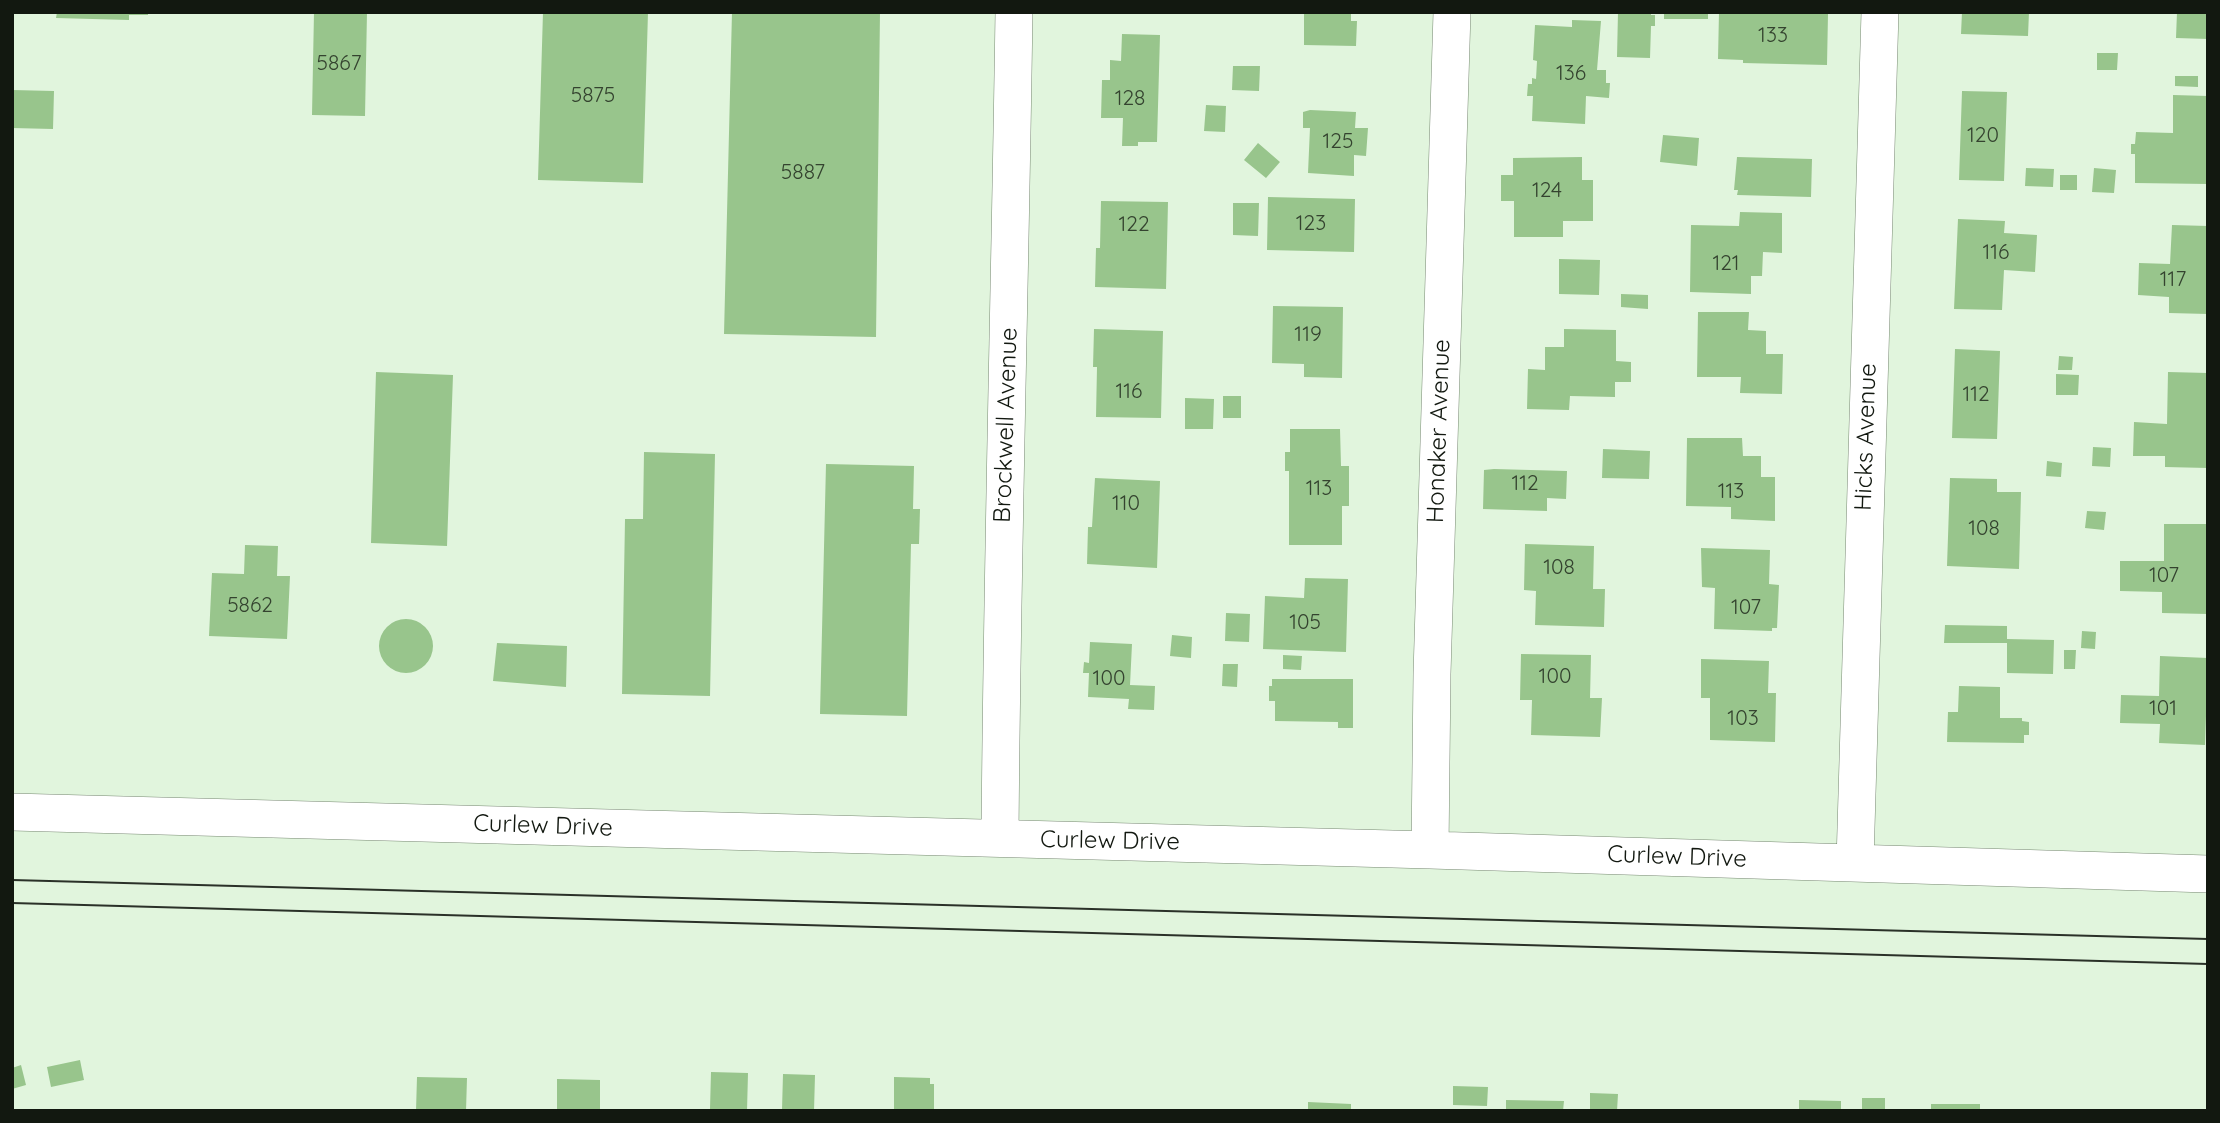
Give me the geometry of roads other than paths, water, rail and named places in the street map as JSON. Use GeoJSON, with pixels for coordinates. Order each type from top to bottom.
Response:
{"type":"FeatureCollection","features":[{"type":"Feature","properties":{"kind":"street","name":"Brockwell Avenue"},"geometry":{"type":"LineString","coordinates":[[1000,838],[1001,604],[1010,303],[1014,12]]}},
{"type":"Feature","properties":{"kind":"street","name":"Honaker Avenue"},"geometry":{"type":"LineString","coordinates":[[1430,850],[1432,660],[1451,12]]}},
{"type":"Feature","properties":{"kind":"street","name":"Hicks Avenue"},"geometry":{"type":"LineString","coordinates":[[1855,862],[1880,12]]}},
{"type":"Feature","properties":{"kind":"street","name":"Curlew Drive"},"geometry":{"type":"LineString","coordinates":[[12,812],[2208,874]]}},
{"type":"Feature","properties":{"kind":"tram line"},"geometry":{"type":"LineString","coordinates":[[12,880],[2208,939]]}},
{"type":"Feature","properties":{"kind":"tram line"},"geometry":{"type":"LineString","coordinates":[[12,903],[2208,964]]}}]}
